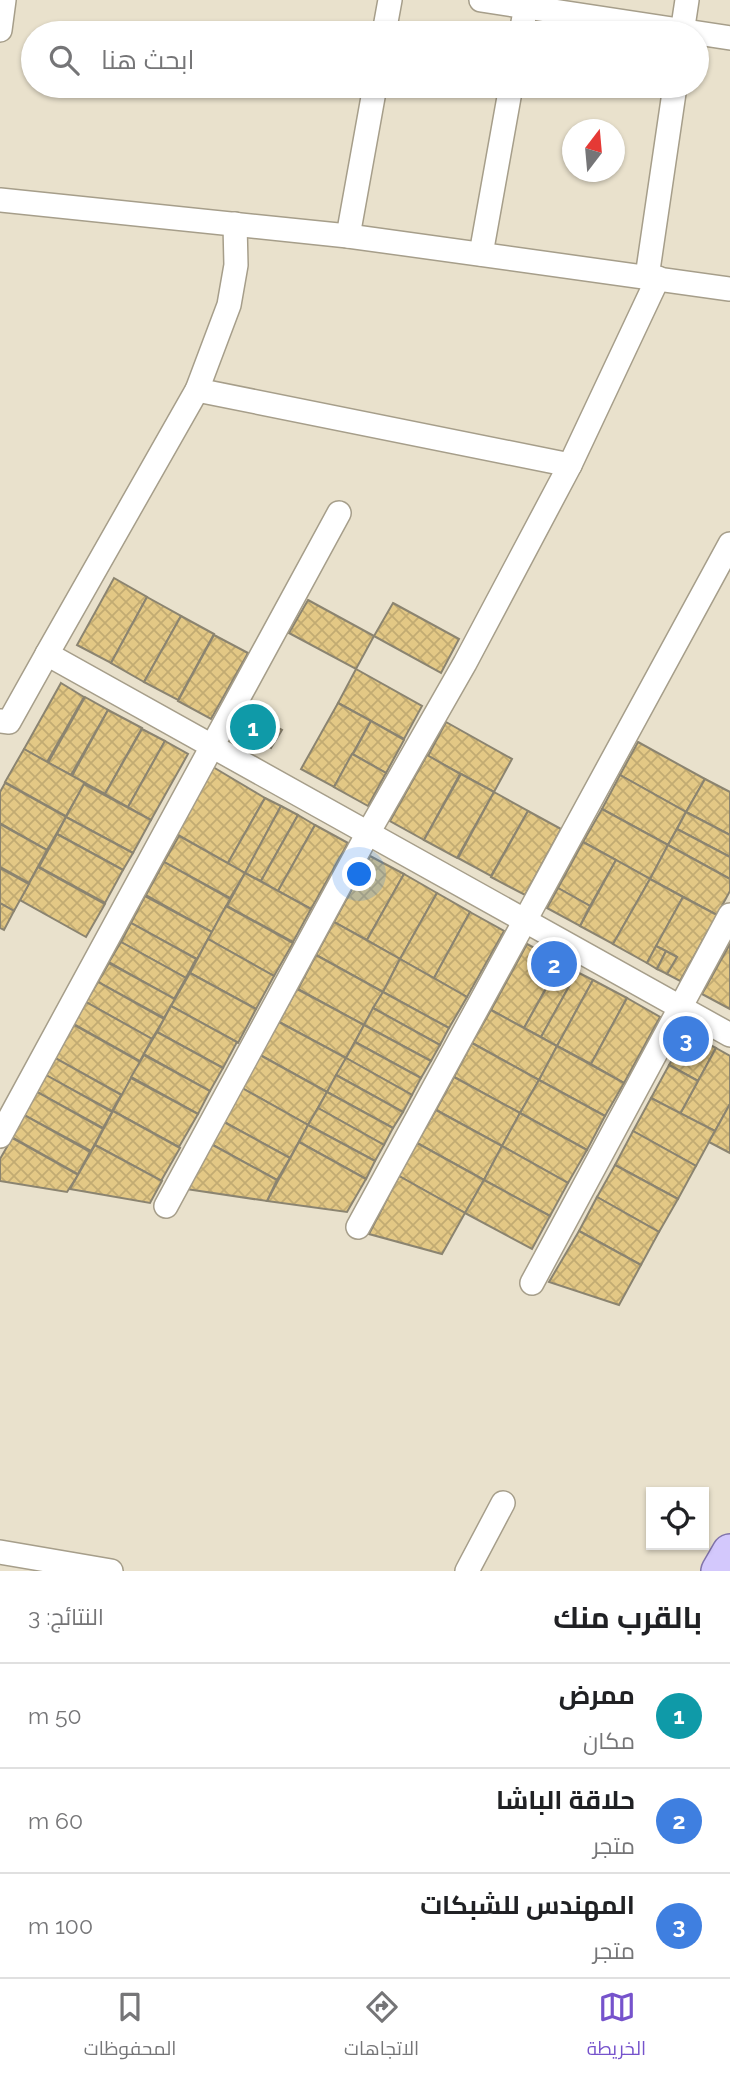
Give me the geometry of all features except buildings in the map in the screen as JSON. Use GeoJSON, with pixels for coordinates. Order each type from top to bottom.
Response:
{"type":"FeatureCollection","features":[{"type":"Feature","properties":{"kind":"main road"},"geometry":{"type":"LineString","coordinates":[[719,1571],[730,1552]]}},
{"type":"Feature","properties":{"kind":"street"},"geometry":{"type":"LineString","coordinates":[[0,30],[4,0]]}},
{"type":"Feature","properties":{"kind":"street"},"geometry":{"type":"LineString","coordinates":[[386,21],[390,0]]}},
{"type":"Feature","properties":{"kind":"street"},"geometry":{"type":"LineString","coordinates":[[481,0],[535,4],[624,21]]}},
{"type":"Feature","properties":{"kind":"street"},"geometry":{"type":"LineString","coordinates":[[684,21],[687,0]]}},
{"type":"Feature","properties":{"kind":"street"},"geometry":{"type":"LineString","coordinates":[[527,21],[535,4]]}},
{"type":"Feature","properties":{"kind":"street"},"geometry":{"type":"LineString","coordinates":[[709,35],[730,38]]}},
{"type":"Feature","properties":{"kind":"street"},"geometry":{"type":"LineString","coordinates":[[348,236],[373,98]]}},
{"type":"Feature","properties":{"kind":"street"},"geometry":{"type":"LineString","coordinates":[[481,254],[510,98]]}},
{"type":"Feature","properties":{"kind":"street"},"geometry":{"type":"LineString","coordinates":[[166,1206],[368,833],[465,663],[570,465],[652,278],[674,98]]}},
{"type":"Feature","properties":{"kind":"street"},"geometry":{"type":"LineString","coordinates":[[0,200],[348,236],[730,289]]}},
{"type":"Feature","properties":{"kind":"street"},"geometry":{"type":"LineString","coordinates":[[3,727],[197,390],[229,305],[236,265],[235,224]]}},
{"type":"Feature","properties":{"kind":"street"},"geometry":{"type":"LineString","coordinates":[[197,390],[570,465]]}},
{"type":"Feature","properties":{"kind":"street"},"geometry":{"type":"LineString","coordinates":[[0,1136],[339,513]]}},
{"type":"Feature","properties":{"kind":"street"},"geometry":{"type":"LineString","coordinates":[[359,1227],[730,544]]}},
{"type":"Feature","properties":{"kind":"street"},"geometry":{"type":"LineString","coordinates":[[47,654],[730,1035]]}},
{"type":"Feature","properties":{"kind":"street"},"geometry":{"type":"LineString","coordinates":[[532,1283],[730,915]]}},
{"type":"Feature","properties":{"kind":"street"},"geometry":{"type":"LineString","coordinates":[[467,1571],[503,1503]]}},
{"type":"Feature","properties":{"kind":"street"},"geometry":{"type":"LineString","coordinates":[[0,1552],[111,1571]]}},
{"type":"Feature","properties":{"kind":"place","name":"ممرض"},"geometry":{"type":"Point","coordinates":[253,727]}},
{"type":"Feature","properties":{"kind":"place","name":"حلاقة الباشا"},"geometry":{"type":"Point","coordinates":[554,964]}},
{"type":"Feature","properties":{"kind":"place","name":"المهندس للشبكات"},"geometry":{"type":"Point","coordinates":[686,1039]}}]}
